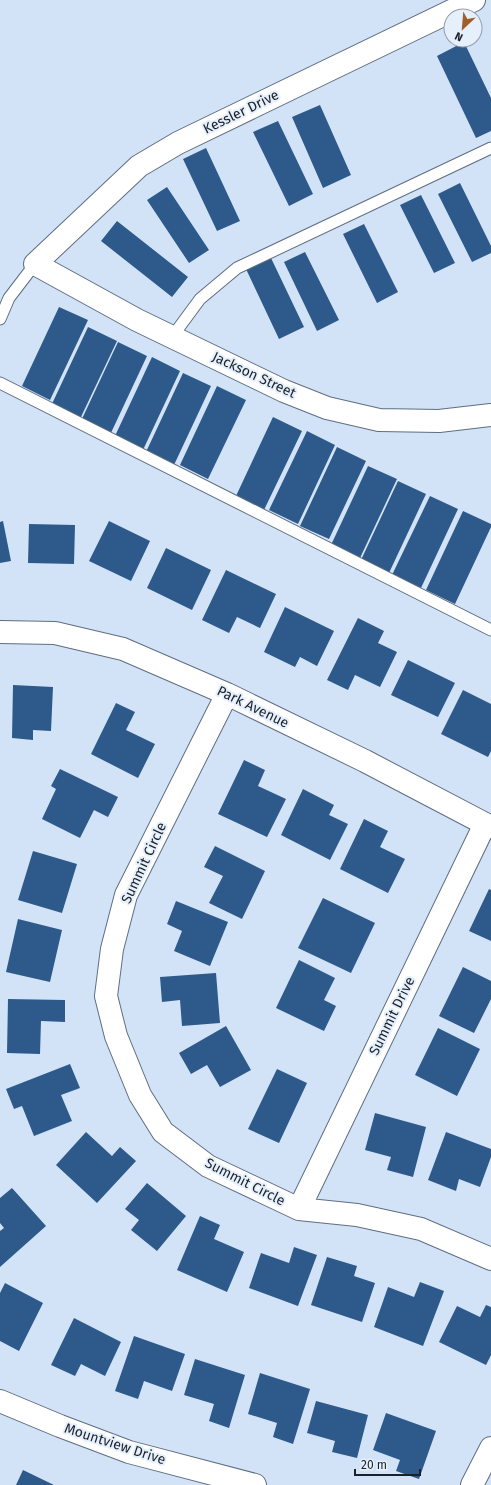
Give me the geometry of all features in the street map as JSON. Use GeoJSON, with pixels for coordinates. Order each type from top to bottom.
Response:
{"type":"FeatureCollection","features":[{"type":"Feature","properties":{"kind":"street","name":"Kessler Drive"},"geometry":{"type":"LineString","coordinates":[[35,264],[140,166],[178,142],[474,0]]}},
{"type":"Feature","properties":{"kind":"street","name":"Jackson Street"},"geometry":{"type":"LineString","coordinates":[[35,264],[137,320],[284,391],[327,408],[379,420],[439,421],[491,415]]}},
{"type":"Feature","properties":{"kind":"street","name":"Park Avenue"},"geometry":{"type":"LineString","coordinates":[[0,632],[55,633],[123,649],[227,694],[364,761],[488,825]]}},
{"type":"Feature","properties":{"kind":"street","name":"Summit Circle"},"geometry":{"type":"LineString","coordinates":[[227,694],[126,895],[112,949],[106,996],[116,1036],[140,1095],[163,1132],[208,1166],[299,1208],[357,1215],[421,1229],[491,1259]]}},
{"type":"Feature","properties":{"kind":"street","name":"Summit Drive"},"geometry":{"type":"LineString","coordinates":[[299,1208],[488,825]]}},
{"type":"Feature","properties":{"kind":"street","name":"Mountview Drive"},"geometry":{"type":"LineString","coordinates":[[0,1401],[129,1452],[255,1485]]}},
{"type":"Feature","properties":{"kind":"street"},"geometry":{"type":"LineString","coordinates":[[472,1485],[491,1448]]}},
{"type":"Feature","properties":{"kind":"lane"},"geometry":{"type":"LineString","coordinates":[[172,337],[200,299],[237,268],[491,148]]}},
{"type":"Feature","properties":{"kind":"lane"},"geometry":{"type":"LineString","coordinates":[[0,319],[9,298],[35,264]]}},
{"type":"Feature","properties":{"kind":"lane"},"geometry":{"type":"LineString","coordinates":[[0,383],[491,630]]}},
{"type":"Feature","properties":{"kind":"building"},"geometry":{"type":"Polygon","coordinates":[[[452,48],[467,48],[491,98],[491,131],[476,138],[437,56],[452,48]]]}},
{"type":"Feature","properties":{"kind":"building"},"geometry":{"type":"Polygon","coordinates":[[[320,105],[351,175],[323,188],[292,117],[320,105]]]}},
{"type":"Feature","properties":{"kind":"building"},"geometry":{"type":"Polygon","coordinates":[[[278,121],[313,194],[289,206],[253,132],[278,121]]]}},
{"type":"Feature","properties":{"kind":"building"},"geometry":{"type":"Polygon","coordinates":[[[206,148],[240,221],[217,231],[183,159],[206,148]]]}},
{"type":"Feature","properties":{"kind":"building"},"geometry":{"type":"Polygon","coordinates":[[[460,183],[491,246],[491,253],[472,262],[438,194],[460,183]]]}},
{"type":"Feature","properties":{"kind":"building"},"geometry":{"type":"Polygon","coordinates":[[[167,187],[209,250],[189,263],[147,200],[167,187]]]}},
{"type":"Feature","properties":{"kind":"building"},"geometry":{"type":"Polygon","coordinates":[[[421,195],[455,263],[434,273],[400,205],[421,195]]]}},
{"type":"Feature","properties":{"kind":"building"},"geometry":{"type":"Polygon","coordinates":[[[117,221],[188,277],[172,297],[101,241],[117,221]]]}},
{"type":"Feature","properties":{"kind":"building"},"geometry":{"type":"Polygon","coordinates":[[[364,224],[398,292],[377,303],[343,234],[364,224]]]}},
{"type":"Feature","properties":{"kind":"building"},"geometry":{"type":"Polygon","coordinates":[[[305,252],[339,320],[317,331],[284,262],[305,252]]]}},
{"type":"Feature","properties":{"kind":"building"},"geometry":{"type":"Polygon","coordinates":[[[271,258],[304,327],[279,339],[246,269],[271,258]]]}},
{"type":"Feature","properties":{"kind":"building"},"geometry":{"type":"Polygon","coordinates":[[[59,307],[88,320],[50,400],[22,386],[59,307]]]}},
{"type":"Feature","properties":{"kind":"building"},"geometry":{"type":"Polygon","coordinates":[[[88,327],[117,341],[80,419],[51,406],[88,327]]]}},
{"type":"Feature","properties":{"kind":"building"},"geometry":{"type":"Polygon","coordinates":[[[118,342],[147,356],[110,435],[81,421],[118,342]]]}},
{"type":"Feature","properties":{"kind":"building"},"geometry":{"type":"Polygon","coordinates":[[[152,357],[180,371],[143,450],[115,436],[152,357]]]}},
{"type":"Feature","properties":{"kind":"building"},"geometry":{"type":"Polygon","coordinates":[[[183,373],[211,386],[174,465],[146,452],[183,373]]]}},
{"type":"Feature","properties":{"kind":"building"},"geometry":{"type":"Polygon","coordinates":[[[217,386],[246,400],[208,479],[180,465],[217,386]]]}},
{"type":"Feature","properties":{"kind":"building"},"geometry":{"type":"Polygon","coordinates":[[[273,417],[302,431],[264,510],[236,496],[273,417]]]}},
{"type":"Feature","properties":{"kind":"building"},"geometry":{"type":"Polygon","coordinates":[[[307,431],[335,445],[298,524],[269,510],[307,431]]]}},
{"type":"Feature","properties":{"kind":"building"},"geometry":{"type":"Polygon","coordinates":[[[337,447],[366,461],[329,539],[300,526],[337,447]]]}},
{"type":"Feature","properties":{"kind":"building"},"geometry":{"type":"Polygon","coordinates":[[[368,466],[397,479],[360,558],[331,545],[368,466]]]}},
{"type":"Feature","properties":{"kind":"building"},"geometry":{"type":"Polygon","coordinates":[[[398,481],[426,494],[389,573],[361,560],[398,481]]]}},
{"type":"Feature","properties":{"kind":"building"},"geometry":{"type":"Polygon","coordinates":[[[430,496],[458,509],[421,588],[392,575],[430,496]]]}},
{"type":"Feature","properties":{"kind":"building"},"geometry":{"type":"Polygon","coordinates":[[[463,511],[491,524],[491,527],[455,604],[426,590],[463,511]]]}},
{"type":"Feature","properties":{"kind":"building"},"geometry":{"type":"Polygon","coordinates":[[[3,521],[11,561],[0,563],[0,522],[3,521]]]}},
{"type":"Feature","properties":{"kind":"building"},"geometry":{"type":"Polygon","coordinates":[[[109,521],[150,541],[131,581],[89,561],[109,521]]]}},
{"type":"Feature","properties":{"kind":"building"},"geometry":{"type":"Polygon","coordinates":[[[29,524],[75,525],[74,564],[28,563],[29,524]]]}},
{"type":"Feature","properties":{"kind":"building"},"geometry":{"type":"Polygon","coordinates":[[[166,548],[211,570],[192,610],[147,588],[166,548]]]}},
{"type":"Feature","properties":{"kind":"building"},"geometry":{"type":"Polygon","coordinates":[[[226,570],[276,594],[260,628],[237,617],[229,633],[202,620],[226,570]]]}},
{"type":"Feature","properties":{"kind":"building"},"geometry":{"type":"Polygon","coordinates":[[[285,607],[334,631],[317,666],[300,657],[295,667],[264,652],[285,607]]]}},
{"type":"Feature","properties":{"kind":"building"},"geometry":{"type":"Polygon","coordinates":[[[358,618],[384,631],[378,643],[397,652],[380,687],[355,675],[348,690],[327,680],[358,618]]]}},
{"type":"Feature","properties":{"kind":"building"},"geometry":{"type":"Polygon","coordinates":[[[408,660],[455,683],[438,717],[391,695],[408,660]]]}},
{"type":"Feature","properties":{"kind":"building"},"geometry":{"type":"Polygon","coordinates":[[[13,685],[53,687],[51,731],[33,730],[33,740],[12,738],[13,685]]]}},
{"type":"Feature","properties":{"kind":"building"},"geometry":{"type":"Polygon","coordinates":[[[463,690],[491,704],[491,751],[488,757],[441,734],[463,690]]]}},
{"type":"Feature","properties":{"kind":"building"},"geometry":{"type":"Polygon","coordinates":[[[116,703],[135,712],[126,730],[155,744],[138,778],[91,754],[116,703]]]}},
{"type":"Feature","properties":{"kind":"building"},"geometry":{"type":"Polygon","coordinates":[[[244,760],[265,770],[258,786],[286,799],[267,837],[218,814],[244,760]]]}},
{"type":"Feature","properties":{"kind":"building"},"geometry":{"type":"Polygon","coordinates":[[[60,769],[118,797],[108,817],[94,810],[80,838],[42,819],[56,789],[51,786],[60,769]]]}},
{"type":"Feature","properties":{"kind":"building"},"geometry":{"type":"Polygon","coordinates":[[[303,789],[334,805],[329,815],[348,824],[330,860],[281,835],[303,789]]]}},
{"type":"Feature","properties":{"kind":"building"},"geometry":{"type":"Polygon","coordinates":[[[364,819],[388,831],[380,847],[405,859],[388,893],[340,869],[364,819]]]}},
{"type":"Feature","properties":{"kind":"building"},"geometry":{"type":"Polygon","coordinates":[[[215,846],[265,871],[242,919],[209,903],[223,876],[204,867],[215,846]]]}},
{"type":"Feature","properties":{"kind":"building"},"geometry":{"type":"Polygon","coordinates":[[[33,851],[77,864],[62,913],[18,900],[33,851]]]}},
{"type":"Feature","properties":{"kind":"building"},"geometry":{"type":"Polygon","coordinates":[[[489,889],[491,890],[491,941],[469,931],[489,889]]]}},
{"type":"Feature","properties":{"kind":"building"},"geometry":{"type":"Polygon","coordinates":[[[323,898],[375,923],[351,973],[298,948],[323,898]]]}},
{"type":"Feature","properties":{"kind":"building"},"geometry":{"type":"Polygon","coordinates":[[[176,901],[228,922],[210,966],[174,951],[182,931],[167,924],[176,901]]]}},
{"type":"Feature","properties":{"kind":"building"},"geometry":{"type":"Polygon","coordinates":[[[18,919],[62,930],[50,982],[6,972],[18,919]]]}},
{"type":"Feature","properties":{"kind":"building"},"geometry":{"type":"Polygon","coordinates":[[[299,960],[335,978],[324,1000],[336,1006],[324,1031],[276,1008],[299,960]]]}},
{"type":"Feature","properties":{"kind":"building"},"geometry":{"type":"Polygon","coordinates":[[[463,967],[491,981],[491,999],[474,1033],[439,1016],[463,967]]]}},
{"type":"Feature","properties":{"kind":"building"},"geometry":{"type":"Polygon","coordinates":[[[216,973],[220,1023],[182,1026],[180,1000],[162,1002],[160,977],[216,973]]]}},
{"type":"Feature","properties":{"kind":"building"},"geometry":{"type":"Polygon","coordinates":[[[8,999],[65,1000],[65,1022],[41,1021],[40,1054],[7,1053],[8,999]]]}},
{"type":"Feature","properties":{"kind":"building"},"geometry":{"type":"Polygon","coordinates":[[[226,1026],[251,1070],[220,1087],[207,1065],[191,1074],[179,1053],[226,1026]]]}},
{"type":"Feature","properties":{"kind":"building"},"geometry":{"type":"Polygon","coordinates":[[[438,1028],[480,1049],[457,1096],[415,1075],[438,1028]]]}},
{"type":"Feature","properties":{"kind":"building"},"geometry":{"type":"Polygon","coordinates":[[[70,1064],[80,1088],[61,1095],[72,1121],[34,1136],[22,1106],[14,1109],[6,1089],[70,1064]]]}},
{"type":"Feature","properties":{"kind":"building"},"geometry":{"type":"Polygon","coordinates":[[[277,1069],[307,1083],[279,1143],[248,1129],[277,1069]]]}},
{"type":"Feature","properties":{"kind":"building"},"geometry":{"type":"Polygon","coordinates":[[[375,1113],[426,1127],[413,1177],[387,1170],[391,1157],[365,1150],[375,1113]]]}},
{"type":"Feature","properties":{"kind":"building"},"geometry":{"type":"Polygon","coordinates":[[[86,1132],[112,1156],[120,1147],[136,1161],[97,1203],[56,1165],[86,1132]]]}},
{"type":"Feature","properties":{"kind":"building"},"geometry":{"type":"Polygon","coordinates":[[[446,1132],[491,1149],[491,1157],[480,1187],[459,1179],[456,1191],[428,1180],[446,1132]]]}},
{"type":"Feature","properties":{"kind":"building"},"geometry":{"type":"Polygon","coordinates":[[[147,1183],[186,1216],[157,1251],[131,1230],[139,1220],[125,1209],[147,1183]]]}},
{"type":"Feature","properties":{"kind":"building"},"geometry":{"type":"Polygon","coordinates":[[[12,1188],[46,1226],[0,1267],[0,1231],[4,1228],[0,1223],[0,1198],[12,1188]]]}},
{"type":"Feature","properties":{"kind":"building"},"geometry":{"type":"Polygon","coordinates":[[[200,1216],[220,1225],[214,1239],[244,1252],[227,1292],[177,1270],[200,1216]]]}},
{"type":"Feature","properties":{"kind":"building"},"geometry":{"type":"Polygon","coordinates":[[[294,1247],[317,1255],[298,1306],[249,1288],[261,1253],[289,1263],[294,1247]]]}},
{"type":"Feature","properties":{"kind":"building"},"geometry":{"type":"Polygon","coordinates":[[[327,1257],[357,1266],[354,1276],[375,1283],[362,1322],[311,1305],[327,1257]]]}},
{"type":"Feature","properties":{"kind":"building"},"geometry":{"type":"Polygon","coordinates":[[[420,1282],[444,1291],[423,1346],[374,1327],[388,1287],[414,1297],[420,1282]]]}},
{"type":"Feature","properties":{"kind":"building"},"geometry":{"type":"Polygon","coordinates":[[[5,1283],[43,1303],[19,1351],[0,1341],[0,1293],[5,1283]]]}},
{"type":"Feature","properties":{"kind":"building"},"geometry":{"type":"Polygon","coordinates":[[[486,1305],[491,1307],[491,1355],[486,1365],[439,1342],[457,1306],[480,1317],[486,1305]]]}},
{"type":"Feature","properties":{"kind":"building"},"geometry":{"type":"Polygon","coordinates":[[[74,1318],[121,1342],[105,1376],[81,1364],[75,1376],[51,1365],[74,1318]]]}},
{"type":"Feature","properties":{"kind":"building"},"geometry":{"type":"Polygon","coordinates":[[[134,1336],[185,1354],[172,1391],[144,1381],[138,1399],[115,1391],[134,1336]]]}},
{"type":"Feature","properties":{"kind":"building"},"geometry":{"type":"Polygon","coordinates":[[[195,1359],[245,1375],[229,1428],[209,1421],[214,1404],[184,1395],[195,1359]]]}},
{"type":"Feature","properties":{"kind":"building"},"geometry":{"type":"Polygon","coordinates":[[[260,1373],[310,1389],[293,1444],[273,1437],[277,1423],[248,1414],[260,1373]]]}},
{"type":"Feature","properties":{"kind":"building"},"geometry":{"type":"Polygon","coordinates":[[[316,1401],[368,1415],[357,1458],[332,1452],[335,1441],[307,1433],[316,1401]]]}},
{"type":"Feature","properties":{"kind":"building"},"geometry":{"type":"Polygon","coordinates":[[[386,1413],[436,1431],[419,1479],[396,1471],[400,1460],[373,1450],[386,1413]]]}},
{"type":"Feature","properties":{"kind":"building"},"geometry":{"type":"Polygon","coordinates":[[[23,1470],[54,1485],[16,1485],[23,1470]]]}}]}
